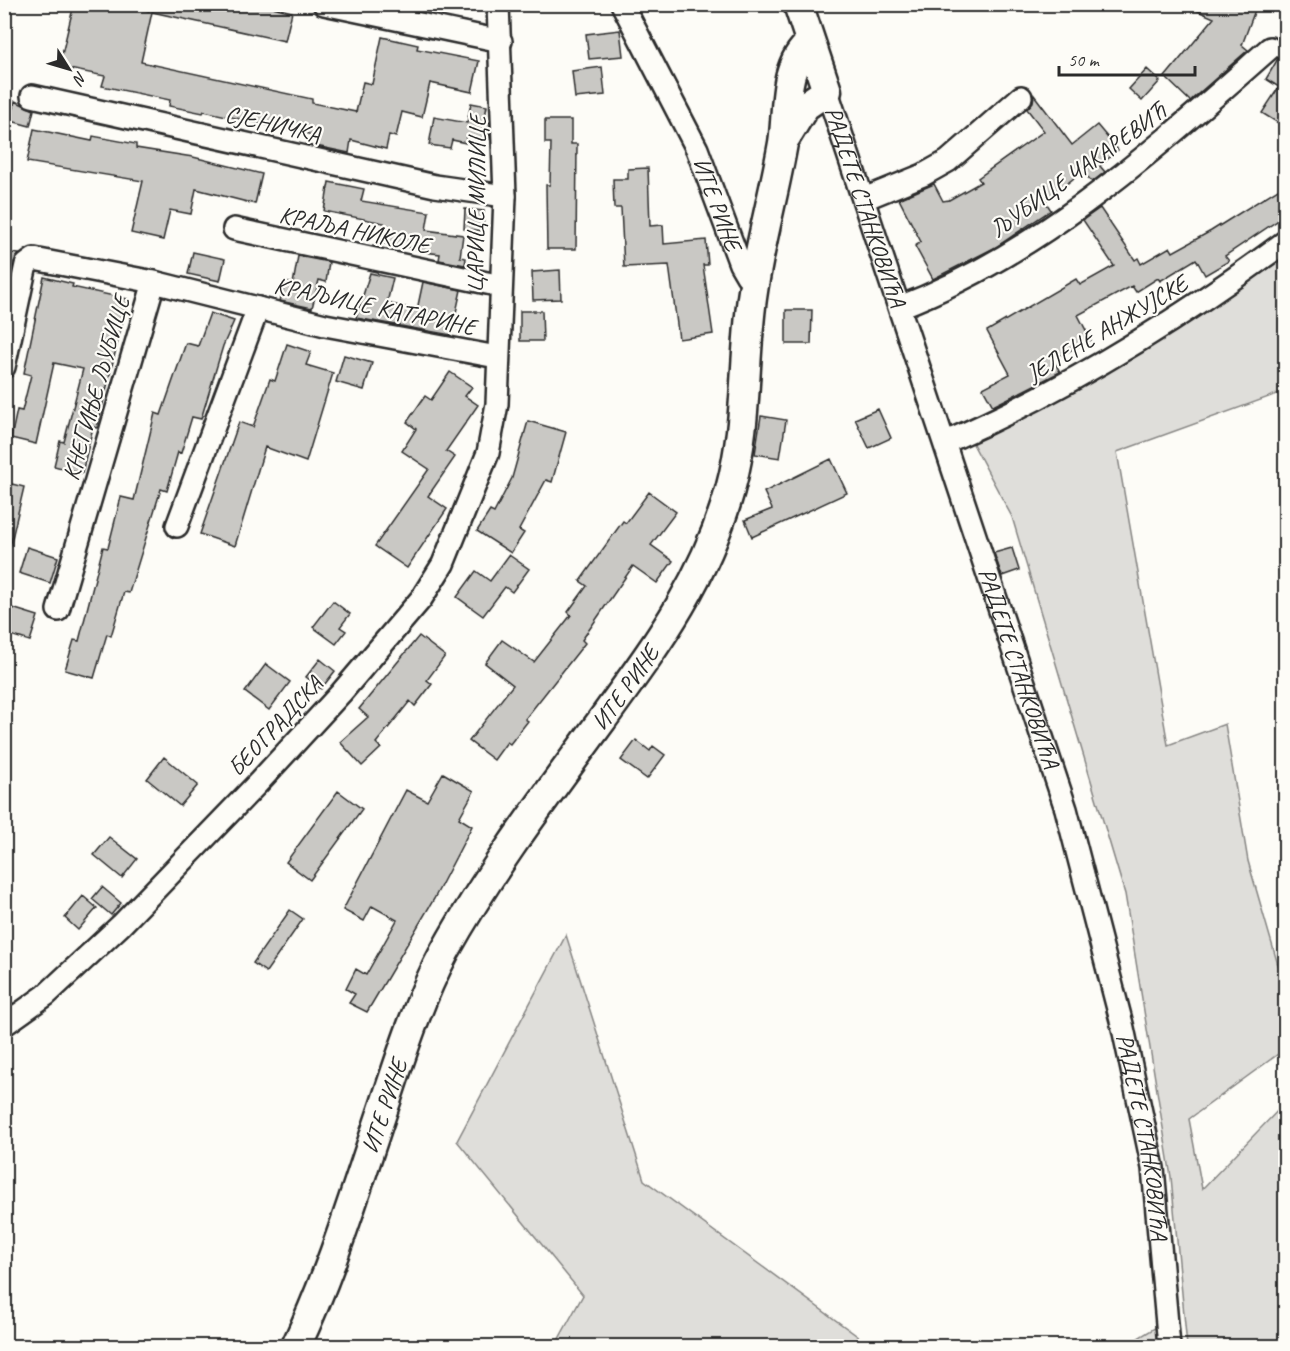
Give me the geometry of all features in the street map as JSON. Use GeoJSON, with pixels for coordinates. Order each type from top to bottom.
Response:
{"type":"FeatureCollection","features":[{"type":"Feature","properties":{"kind":"street"},"geometry":{"type":"LineString","coordinates":[[324,4],[501,41]]}},
{"type":"Feature","properties":{"kind":"street","name":"ЦАРИЦЕ МИЛИЦЕ"},"geometry":{"type":"LineString","coordinates":[[497,404],[497,357],[505,196],[498,4]]}},
{"type":"Feature","properties":{"kind":"street","name":"ИТЕ РИНЕ"},"geometry":{"type":"LineString","coordinates":[[296,1347],[327,1276],[397,1068],[434,972],[470,908],[675,618],[699,572],[721,518],[736,465],[747,395],[749,328],[754,281],[747,276],[740,264],[697,149],[622,4]]}},
{"type":"Feature","properties":{"kind":"street","name":"РАДЕТЕ СТАНКОВИЋА"},"geometry":{"type":"LineString","coordinates":[[798,4],[1066,809],[1106,959],[1153,1168],[1169,1347]]}},
{"type":"Feature","properties":{"kind":"street"},"geometry":{"type":"LineString","coordinates":[[754,281],[783,143],[792,70],[797,57],[810,43]]}},
{"type":"Feature","properties":{"kind":"street","name":"ЉУБИЦЕ ЧАКАРЕВИЋ"},"geometry":{"type":"LineString","coordinates":[[900,307],[956,285],[1047,229],[1136,166],[1270,48]]}},
{"type":"Feature","properties":{"kind":"street"},"geometry":{"type":"LineString","coordinates":[[783,143],[805,106],[826,91]]}},
{"type":"Feature","properties":{"kind":"street","name":"СЈЕНИЧКА"},"geometry":{"type":"LineString","coordinates":[[32,96],[435,186],[505,196]]}},
{"type":"Feature","properties":{"kind":"street"},"geometry":{"type":"LineString","coordinates":[[864,199],[923,175],[948,161],[1022,97]]}},
{"type":"Feature","properties":{"kind":"street","name":"КРАЉА НИКОЛЕ"},"geometry":{"type":"LineString","coordinates":[[234,229],[501,286]]}},
{"type":"Feature","properties":{"kind":"street","name":"ЈЕЛЕНЕ АНЖУЈСКЕ"},"geometry":{"type":"LineString","coordinates":[[945,442],[1013,412],[1101,366],[1178,317],[1286,241]]}},
{"type":"Feature","properties":{"kind":"street"},"geometry":{"type":"LineString","coordinates":[[4,367],[24,274],[31,260],[154,282]]}},
{"type":"Feature","properties":{"kind":"street","name":"КНЕГИЊЕ ЉУБИЦЕ"},"geometry":{"type":"LineString","coordinates":[[58,610],[154,282],[258,308]]}},
{"type":"Feature","properties":{"kind":"street","name":"КРАЉИЦЕ КАТАРИНЕ"},"geometry":{"type":"LineString","coordinates":[[177,526],[258,308],[325,325],[497,357]]}},
{"type":"Feature","properties":{"kind":"street","name":"БЕОГРАДСКА"},"geometry":{"type":"LineString","coordinates":[[4,1025],[46,995],[121,924],[341,693],[421,599],[444,564],[475,489],[488,453],[497,404]]}},
{"type":"Feature","properties":{"kind":"shaded area"},"geometry":{"type":"Polygon","coordinates":[[[1285,255],[1285,391],[1117,452],[1168,745],[1225,724],[1248,861],[1278,965],[1285,961],[1285,1049],[1189,1119],[1202,1189],[1285,1103],[1285,1346],[1187,1346],[1171,1177],[1125,894],[1012,517],[972,442],[1154,344],[1233,293],[1285,255]]]}},
{"type":"Feature","properties":{"kind":"shaded area"},"geometry":{"type":"Polygon","coordinates":[[[566,935],[644,1180],[871,1346],[555,1346],[583,1295],[457,1141],[566,935]]]}},
{"type":"Feature","properties":{"kind":"shaded area"},"geometry":{"type":"Polygon","coordinates":[[[1168,1320],[1169,1346],[1129,1346],[1138,1338],[1168,1320]]]}},
{"type":"Feature","properties":{"kind":"building"},"geometry":{"type":"Polygon","coordinates":[[[74,4],[121,4],[149,11],[150,4],[261,4],[292,12],[285,41],[152,12],[141,62],[312,99],[312,103],[356,112],[363,82],[372,84],[382,37],[418,45],[417,49],[479,61],[472,92],[430,83],[422,117],[402,112],[396,137],[389,135],[386,149],[351,140],[349,153],[316,146],[318,136],[204,111],[203,113],[169,106],[170,100],[102,86],[105,76],[59,67],[74,4]]]}},
{"type":"Feature","properties":{"kind":"building"},"geometry":{"type":"Polygon","coordinates":[[[1182,4],[1239,4],[1255,10],[1242,45],[1248,50],[1190,101],[1165,77],[1214,18],[1182,4]]]}},
{"type":"Feature","properties":{"kind":"building"},"geometry":{"type":"Polygon","coordinates":[[[620,30],[623,56],[589,59],[586,34],[620,30]]]}},
{"type":"Feature","properties":{"kind":"building"},"geometry":{"type":"Polygon","coordinates":[[[1286,45],[1286,128],[1262,113],[1279,87],[1266,79],[1286,45]]]}},
{"type":"Feature","properties":{"kind":"building"},"geometry":{"type":"Polygon","coordinates":[[[602,67],[605,95],[575,98],[572,71],[602,67]]]}},
{"type":"Feature","properties":{"kind":"building"},"geometry":{"type":"Polygon","coordinates":[[[1147,69],[1160,81],[1142,101],[1129,89],[1147,69]]]}},
{"type":"Feature","properties":{"kind":"building"},"geometry":{"type":"Polygon","coordinates":[[[1034,95],[1072,145],[1097,125],[1118,150],[1100,166],[1105,172],[1092,182],[1083,171],[1045,201],[1051,210],[996,247],[933,279],[915,246],[921,242],[899,199],[934,184],[943,201],[949,200],[981,182],[978,178],[1044,131],[1027,109],[1033,102],[1034,95]]]}},
{"type":"Feature","properties":{"kind":"building"},"geometry":{"type":"Polygon","coordinates":[[[15,101],[34,110],[30,126],[11,121],[15,101]]]}},
{"type":"Feature","properties":{"kind":"building"},"geometry":{"type":"Polygon","coordinates":[[[471,103],[487,106],[484,122],[490,122],[489,139],[467,136],[466,143],[452,140],[450,148],[429,145],[434,117],[467,123],[471,103]]]}},
{"type":"Feature","properties":{"kind":"building"},"geometry":{"type":"Polygon","coordinates":[[[545,120],[571,120],[571,144],[577,144],[576,249],[547,249],[546,185],[550,185],[551,143],[545,143],[545,120]]]}},
{"type":"Feature","properties":{"kind":"building"},"geometry":{"type":"Polygon","coordinates":[[[34,129],[92,141],[93,136],[136,144],[136,148],[193,157],[262,174],[255,204],[196,189],[191,214],[170,210],[163,240],[131,233],[143,181],[27,162],[34,129]]]}},
{"type":"Feature","properties":{"kind":"building"},"geometry":{"type":"Polygon","coordinates":[[[648,168],[650,226],[663,225],[664,244],[706,240],[708,265],[703,265],[713,334],[679,339],[669,265],[624,267],[621,208],[614,208],[613,179],[628,179],[628,169],[648,168]]]}},
{"type":"Feature","properties":{"kind":"building"},"geometry":{"type":"Polygon","coordinates":[[[329,182],[364,189],[361,201],[429,212],[426,230],[463,235],[460,257],[466,258],[465,265],[439,260],[440,254],[381,243],[384,223],[324,211],[329,182]]]}},
{"type":"Feature","properties":{"kind":"building"},"geometry":{"type":"Polygon","coordinates":[[[1286,184],[1286,215],[1225,256],[1229,261],[1205,275],[1196,259],[1160,281],[1158,278],[1136,292],[1132,286],[1078,315],[1091,340],[1053,359],[1060,372],[993,406],[983,388],[1010,374],[987,331],[1076,279],[1080,285],[1114,266],[1083,220],[1100,208],[1135,260],[1138,258],[1141,264],[1170,247],[1173,252],[1286,184]]]}},
{"type":"Feature","properties":{"kind":"building"},"geometry":{"type":"Polygon","coordinates":[[[465,209],[484,211],[483,231],[464,229],[465,209]]]}},
{"type":"Feature","properties":{"kind":"building"},"geometry":{"type":"Polygon","coordinates":[[[4,252],[19,254],[14,262],[6,299],[4,252]]]}},
{"type":"Feature","properties":{"kind":"building"},"geometry":{"type":"Polygon","coordinates":[[[193,252],[225,259],[220,281],[188,274],[193,252]]]}},
{"type":"Feature","properties":{"kind":"building"},"geometry":{"type":"Polygon","coordinates":[[[298,256],[329,262],[326,282],[319,280],[312,308],[280,301],[285,282],[293,284],[298,256]]]}},
{"type":"Feature","properties":{"kind":"building"},"geometry":{"type":"Polygon","coordinates":[[[560,270],[561,299],[533,300],[532,272],[560,270]]]}},
{"type":"Feature","properties":{"kind":"building"},"geometry":{"type":"Polygon","coordinates":[[[370,273],[393,278],[387,303],[417,310],[423,282],[461,290],[451,335],[356,318],[370,273]]]}},
{"type":"Feature","properties":{"kind":"building"},"geometry":{"type":"Polygon","coordinates":[[[44,277],[73,284],[72,287],[128,299],[97,428],[93,427],[82,473],[54,466],[60,441],[64,442],[83,369],[54,363],[36,444],[11,438],[17,410],[22,411],[31,375],[24,373],[44,277]]]}},
{"type":"Feature","properties":{"kind":"building"},"geometry":{"type":"Polygon","coordinates":[[[786,310],[812,310],[811,344],[786,344],[786,310]]]}},
{"type":"Feature","properties":{"kind":"building"},"geometry":{"type":"Polygon","coordinates":[[[520,311],[542,311],[543,341],[520,341],[520,311]]]}},
{"type":"Feature","properties":{"kind":"building"},"geometry":{"type":"Polygon","coordinates":[[[210,313],[234,321],[223,346],[201,419],[192,417],[181,453],[178,452],[167,491],[161,489],[129,593],[124,592],[111,636],[107,634],[94,678],[65,670],[74,640],[79,641],[103,547],[108,548],[121,497],[134,500],[155,413],[161,415],[186,343],[198,346],[210,313]]]}},
{"type":"Feature","properties":{"kind":"building"},"geometry":{"type":"Polygon","coordinates":[[[287,344],[311,352],[306,365],[333,373],[306,462],[265,447],[235,546],[200,534],[239,422],[253,427],[270,379],[275,381],[287,344]]]}},
{"type":"Feature","properties":{"kind":"building"},"geometry":{"type":"Polygon","coordinates":[[[344,355],[372,363],[364,390],[336,382],[344,355]]]}},
{"type":"Feature","properties":{"kind":"building"},"geometry":{"type":"Polygon","coordinates":[[[450,372],[472,387],[465,396],[478,405],[446,451],[455,457],[428,496],[447,509],[407,568],[375,546],[429,469],[402,451],[416,429],[407,422],[425,396],[431,400],[450,372]]]}},
{"type":"Feature","properties":{"kind":"building"},"geometry":{"type":"Polygon","coordinates":[[[878,409],[891,438],[869,448],[855,419],[878,409]]]}},
{"type":"Feature","properties":{"kind":"building"},"geometry":{"type":"Polygon","coordinates":[[[761,416],[786,420],[780,458],[755,454],[761,416]]]}},
{"type":"Feature","properties":{"kind":"building"},"geometry":{"type":"Polygon","coordinates":[[[528,421],[566,432],[552,482],[546,480],[519,530],[524,533],[511,553],[477,531],[490,511],[494,513],[512,478],[528,421]]]}},
{"type":"Feature","properties":{"kind":"building"},"geometry":{"type":"Polygon","coordinates":[[[831,459],[847,493],[752,537],[745,520],[772,509],[764,492],[831,459]]]}},
{"type":"Feature","properties":{"kind":"building"},"geometry":{"type":"Polygon","coordinates":[[[4,482],[24,487],[10,547],[4,546],[4,482]]]}},
{"type":"Feature","properties":{"kind":"building"},"geometry":{"type":"Polygon","coordinates":[[[649,492],[676,512],[651,545],[673,561],[657,583],[633,566],[582,640],[585,643],[525,719],[528,721],[510,744],[507,742],[494,760],[469,741],[513,685],[485,663],[502,640],[534,662],[571,615],[568,612],[587,586],[580,581],[623,521],[626,523],[649,492]]]}},
{"type":"Feature","properties":{"kind":"building"},"geometry":{"type":"Polygon","coordinates":[[[27,547],[58,557],[50,583],[19,573],[27,547]]]}},
{"type":"Feature","properties":{"kind":"building"},"geometry":{"type":"Polygon","coordinates":[[[1012,548],[1019,570],[1002,576],[994,553],[1012,548]]]}},
{"type":"Feature","properties":{"kind":"building"},"geometry":{"type":"Polygon","coordinates":[[[509,555],[529,569],[512,592],[505,587],[483,616],[457,597],[476,571],[490,581],[509,555]]]}},
{"type":"Feature","properties":{"kind":"building"},"geometry":{"type":"Polygon","coordinates":[[[333,601],[350,614],[340,627],[346,631],[336,644],[313,627],[333,601]]]}},
{"type":"Feature","properties":{"kind":"building"},"geometry":{"type":"Polygon","coordinates":[[[9,607],[38,616],[30,641],[4,633],[9,607]]]}},
{"type":"Feature","properties":{"kind":"building"},"geometry":{"type":"Polygon","coordinates":[[[419,636],[445,656],[427,680],[432,684],[415,706],[410,701],[376,743],[381,748],[362,766],[340,742],[368,717],[359,709],[419,636]]]}},
{"type":"Feature","properties":{"kind":"building"},"geometry":{"type":"Polygon","coordinates":[[[320,659],[335,671],[321,689],[306,677],[320,659]]]}},
{"type":"Feature","properties":{"kind":"building"},"geometry":{"type":"Polygon","coordinates":[[[266,664],[290,682],[269,710],[245,692],[266,664]]]}},
{"type":"Feature","properties":{"kind":"building"},"geometry":{"type":"Polygon","coordinates":[[[636,740],[650,751],[653,746],[665,755],[647,779],[621,760],[636,740]]]}},
{"type":"Feature","properties":{"kind":"building"},"geometry":{"type":"Polygon","coordinates":[[[164,757],[198,785],[180,806],[147,779],[164,757]]]}},
{"type":"Feature","properties":{"kind":"building"},"geometry":{"type":"Polygon","coordinates":[[[443,773],[474,791],[459,818],[472,826],[434,899],[367,1012],[349,1003],[355,994],[346,989],[356,969],[366,975],[397,920],[372,906],[364,921],[343,910],[406,790],[427,801],[443,773]]]}},
{"type":"Feature","properties":{"kind":"building"},"geometry":{"type":"Polygon","coordinates":[[[338,791],[362,809],[310,880],[286,862],[338,791]]]}},
{"type":"Feature","properties":{"kind":"building"},"geometry":{"type":"Polygon","coordinates":[[[109,837],[137,859],[122,878],[94,855],[109,837]]]}},
{"type":"Feature","properties":{"kind":"building"},"geometry":{"type":"Polygon","coordinates":[[[102,887],[121,903],[111,915],[92,899],[102,887]]]}},
{"type":"Feature","properties":{"kind":"building"},"geometry":{"type":"Polygon","coordinates":[[[83,896],[97,908],[78,930],[65,918],[83,896]]]}},
{"type":"Feature","properties":{"kind":"building"},"geometry":{"type":"Polygon","coordinates":[[[290,910],[303,919],[266,972],[253,963],[290,910]]]}}]}
